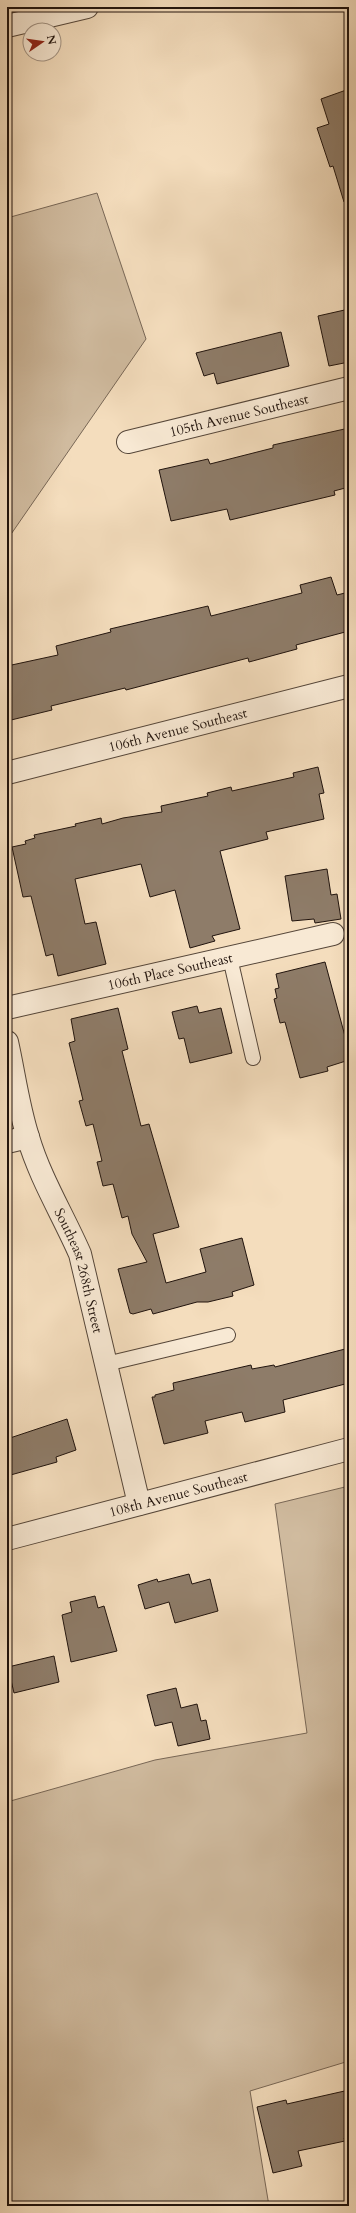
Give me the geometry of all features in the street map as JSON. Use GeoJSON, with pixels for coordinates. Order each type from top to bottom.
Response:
{"type":"FeatureCollection","features":[{"type":"Feature","properties":{"kind":"street"},"geometry":{"type":"LineString","coordinates":[[7,26],[87,7]]}},
{"type":"Feature","properties":{"kind":"street","name":"105th Avenue Southeast"},"geometry":{"type":"LineString","coordinates":[[128,442],[349,388]]}},
{"type":"Feature","properties":{"kind":"street","name":"106th Avenue Southeast"},"geometry":{"type":"LineString","coordinates":[[7,773],[349,686]]}},
{"type":"Feature","properties":{"kind":"street","name":"106th Place Southeast"},"geometry":{"type":"LineString","coordinates":[[7,1008],[333,934]]}},
{"type":"Feature","properties":{"kind":"street","name":"Southeast 268th Street"},"geometry":{"type":"LineString","coordinates":[[7,1042],[28,1137],[42,1174],[80,1254],[139,1504]]}},
{"type":"Feature","properties":{"kind":"street"},"geometry":{"type":"LineString","coordinates":[[7,1142],[28,1137]]}},
{"type":"Feature","properties":{"kind":"street","name":"108th Avenue Southeast"},"geometry":{"type":"LineString","coordinates":[[7,1539],[349,1449]]}},
{"type":"Feature","properties":{"kind":"lane"},"geometry":{"type":"LineString","coordinates":[[230,958],[253,1058]]}},
{"type":"Feature","properties":{"kind":"lane"},"geometry":{"type":"LineString","coordinates":[[106,1364],[228,1335]]}},
{"type":"Feature","properties":{"kind":"shaded area"},"geometry":{"type":"Polygon","coordinates":[[[97,193],[146,339],[7,540],[7,218],[97,193]]]}},
{"type":"Feature","properties":{"kind":"shaded area"},"geometry":{"type":"Polygon","coordinates":[[[349,1486],[349,2061],[250,2091],[269,2206],[7,2206],[7,1802],[155,1760],[307,1733],[275,1504],[349,1486]]]}},
{"type":"Feature","properties":{"kind":"building"},"geometry":{"type":"Polygon","coordinates":[[[349,89],[349,201],[344,202],[333,166],[330,167],[317,128],[329,124],[321,99],[349,89]]]}},
{"type":"Feature","properties":{"kind":"building"},"geometry":{"type":"Polygon","coordinates":[[[349,309],[349,362],[329,366],[318,316],[349,309]]]}},
{"type":"Feature","properties":{"kind":"building"},"geometry":{"type":"Polygon","coordinates":[[[281,332],[289,366],[217,384],[214,373],[204,376],[196,353],[281,332]]]}},
{"type":"Feature","properties":{"kind":"building"},"geometry":{"type":"Polygon","coordinates":[[[349,428],[349,487],[334,491],[335,495],[230,520],[227,509],[171,521],[159,470],[208,459],[210,464],[273,448],[273,445],[349,428]]]}},
{"type":"Feature","properties":{"kind":"building"},"geometry":{"type":"Polygon","coordinates":[[[331,577],[337,595],[349,592],[349,631],[296,645],[297,649],[249,662],[248,658],[126,690],[125,688],[51,706],[52,710],[7,721],[7,666],[58,655],[56,646],[111,632],[110,629],[208,606],[211,616],[302,593],[300,585],[331,577]]]}},
{"type":"Feature","properties":{"kind":"building"},"geometry":{"type":"Polygon","coordinates":[[[318,767],[324,793],[319,794],[324,819],[266,832],[268,839],[220,851],[240,929],[212,936],[215,941],[190,948],[175,890],[150,897],[141,864],[75,879],[85,924],[96,922],[106,964],[58,976],[53,954],[46,956],[31,896],[23,897],[12,847],[26,844],[25,841],[35,838],[34,835],[76,826],[75,824],[101,818],[102,824],[123,818],[162,812],[161,806],[208,796],[207,793],[231,787],[232,791],[294,777],[293,773],[318,767]]]}},
{"type":"Feature","properties":{"kind":"building"},"geometry":{"type":"Polygon","coordinates":[[[327,869],[331,895],[337,894],[341,919],[315,923],[314,919],[292,921],[285,876],[327,869]]]}},
{"type":"Feature","properties":{"kind":"building"},"geometry":{"type":"Polygon","coordinates":[[[325,962],[349,1051],[349,1060],[327,1067],[328,1071],[300,1078],[285,1022],[280,1023],[274,999],[277,998],[275,989],[279,988],[276,974],[325,962]]]}},
{"type":"Feature","properties":{"kind":"building"},"geometry":{"type":"Polygon","coordinates":[[[197,1006],[199,1013],[221,1008],[232,1053],[190,1063],[184,1038],[179,1039],[172,1012],[197,1006]]]}},
{"type":"Feature","properties":{"kind":"building"},"geometry":{"type":"Polygon","coordinates":[[[118,1008],[128,1049],[122,1051],[141,1126],[149,1124],[179,1227],[153,1234],[166,1283],[206,1272],[200,1249],[242,1238],[254,1285],[232,1292],[233,1296],[208,1302],[197,1302],[153,1314],[151,1309],[133,1314],[130,1313],[118,1269],[147,1262],[132,1234],[128,1216],[122,1218],[113,1184],[103,1186],[97,1162],[102,1161],[93,1124],[86,1126],[79,1101],[83,1100],[69,1043],[75,1041],[71,1019],[118,1008]]]}},
{"type":"Feature","properties":{"kind":"building"},"geometry":{"type":"Polygon","coordinates":[[[349,1348],[349,1383],[283,1400],[285,1412],[245,1422],[242,1412],[205,1421],[208,1433],[164,1444],[152,1397],[174,1390],[173,1383],[251,1365],[252,1369],[274,1365],[275,1367],[349,1348]]]}},
{"type":"Feature","properties":{"kind":"building"},"geometry":{"type":"Polygon","coordinates":[[[67,1419],[76,1450],[56,1457],[57,1462],[7,1476],[7,1439],[67,1419]]]}},
{"type":"Feature","properties":{"kind":"building"},"geometry":{"type":"Polygon","coordinates":[[[189,1574],[192,1584],[210,1579],[218,1611],[175,1623],[169,1602],[145,1609],[138,1585],[157,1579],[158,1582],[189,1574]]]}},
{"type":"Feature","properties":{"kind":"building"},"geometry":{"type":"Polygon","coordinates":[[[95,1596],[98,1608],[104,1606],[117,1651],[71,1662],[62,1615],[72,1612],[70,1602],[95,1596]]]}},
{"type":"Feature","properties":{"kind":"building"},"geometry":{"type":"Polygon","coordinates":[[[54,1656],[59,1682],[14,1693],[8,1667],[54,1656]]]}},
{"type":"Feature","properties":{"kind":"building"},"geometry":{"type":"Polygon","coordinates":[[[176,1688],[181,1708],[197,1704],[201,1721],[206,1720],[210,1739],[178,1746],[172,1722],[155,1726],[147,1695],[176,1688]]]}},
{"type":"Feature","properties":{"kind":"building"},"geometry":{"type":"Polygon","coordinates":[[[349,2090],[349,2137],[344,2138],[345,2141],[298,2151],[302,2166],[273,2173],[257,2107],[286,2100],[287,2104],[349,2090]]]}}]}
